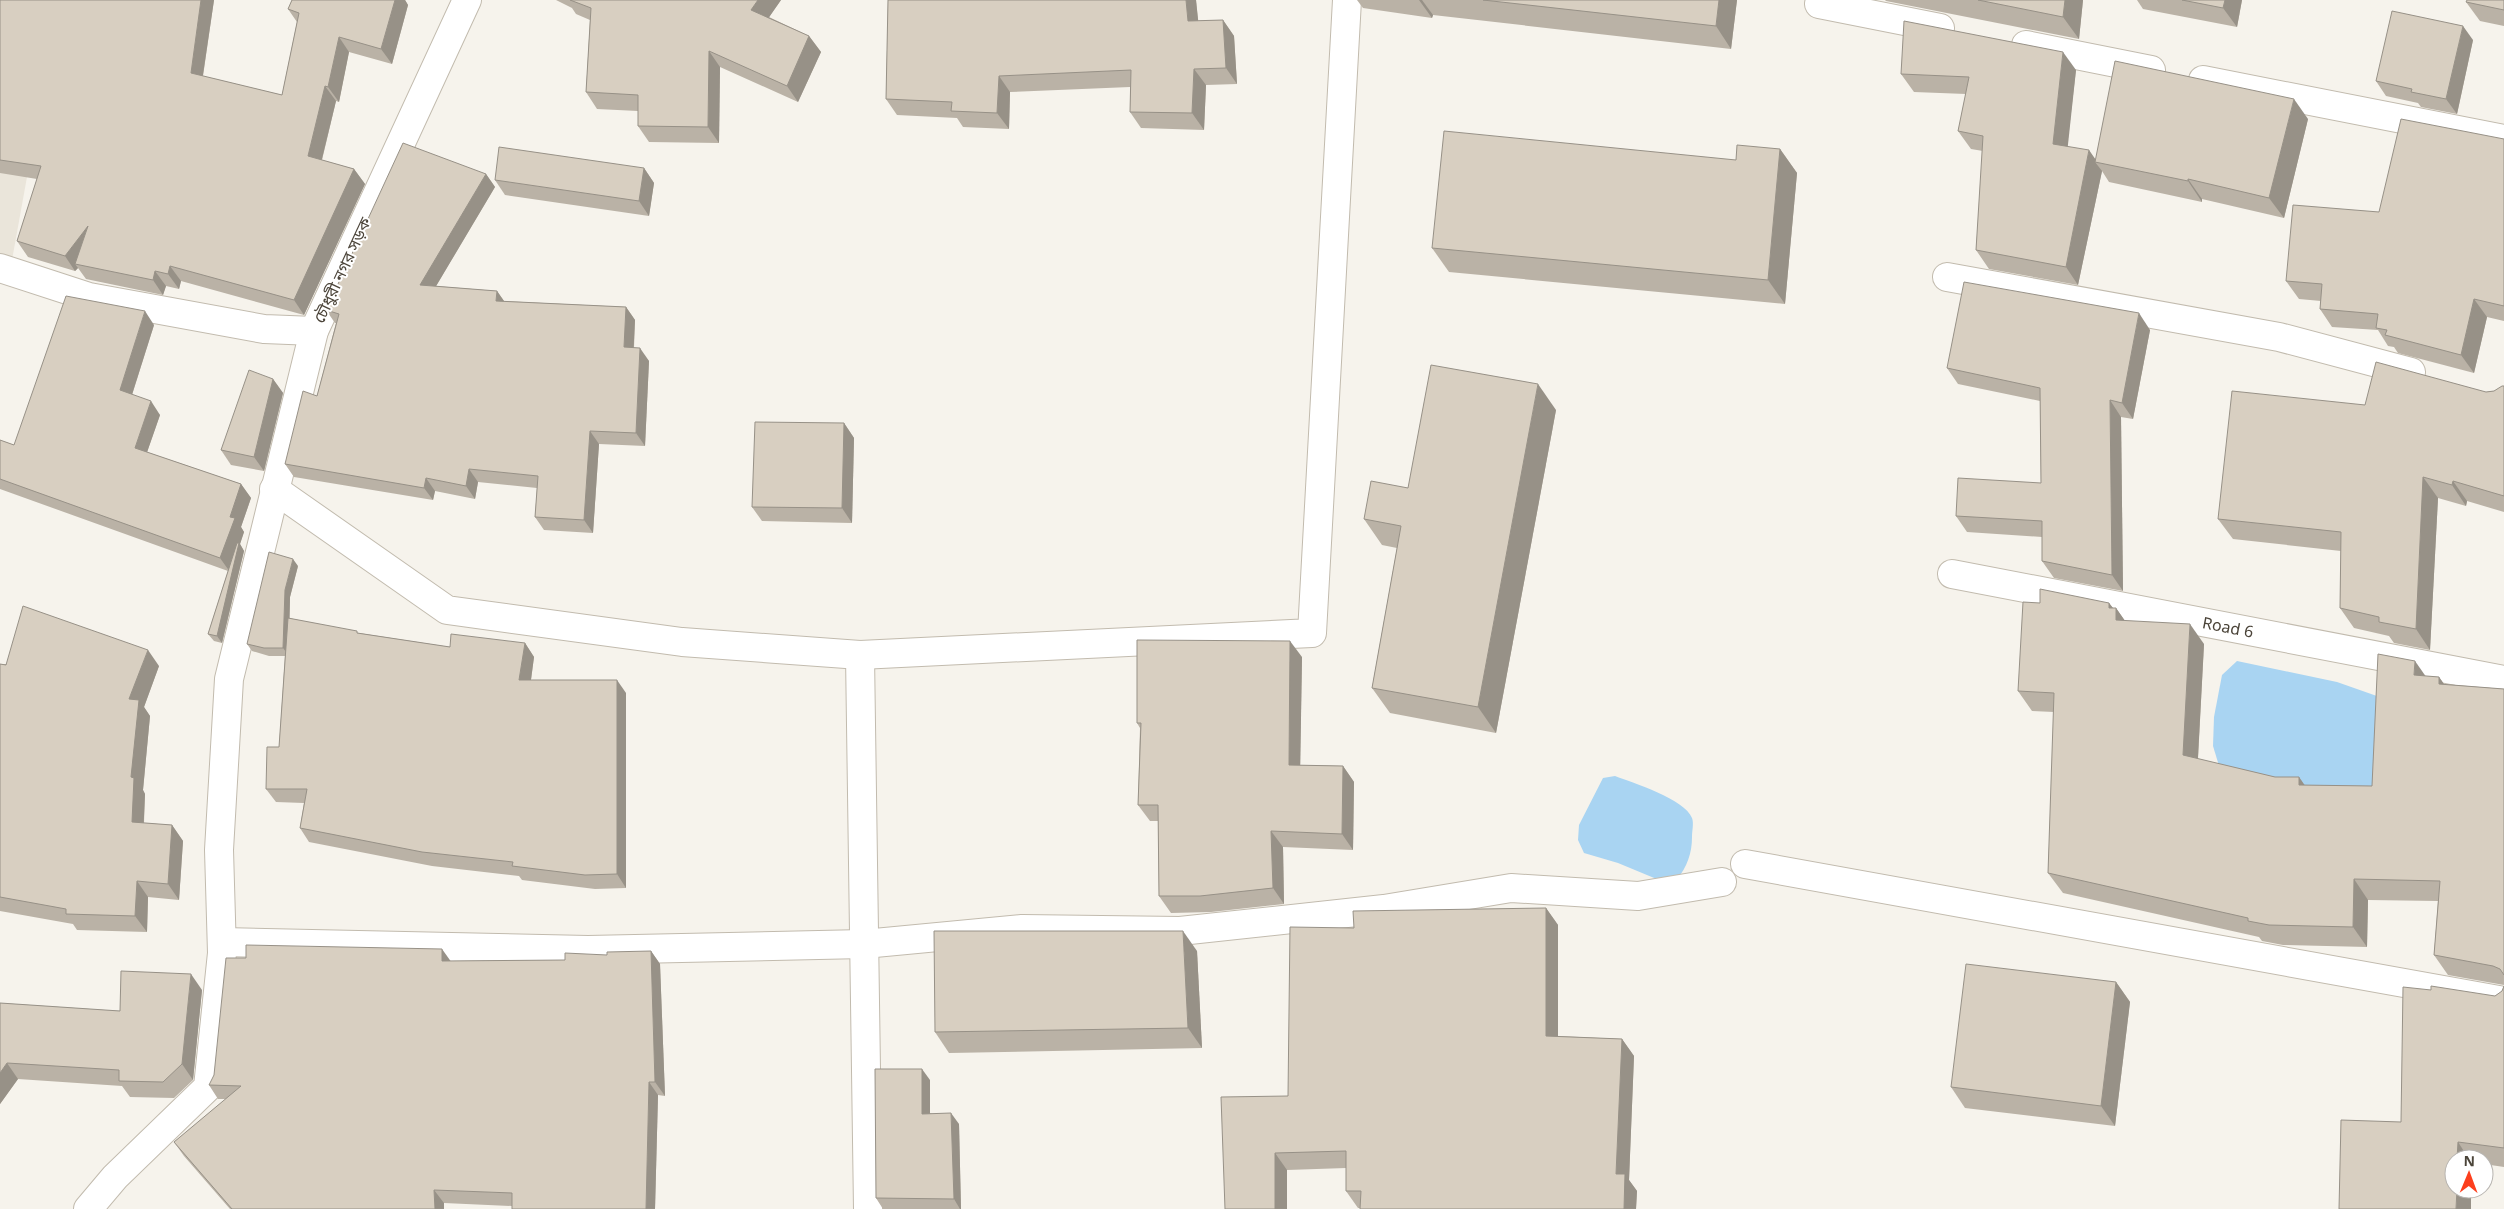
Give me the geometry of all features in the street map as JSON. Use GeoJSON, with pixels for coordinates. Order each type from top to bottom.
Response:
{"type":"FeatureCollection","features":[{"type":"Feature","properties":{"kind":"street","name":"চৌধুরী নগর সড়ক"},"geometry":{"type":"LineString","coordinates":[[0,268],[89,297],[264,329],[314,331],[467,0]]}},
{"type":"Feature","properties":{"kind":"street"},"geometry":{"type":"LineString","coordinates":[[274,489],[447,610],[682,642],[860,655],[1312,633],[1347,0]]}},
{"type":"Feature","properties":{"kind":"street"},"geometry":{"type":"LineString","coordinates":[[1819,4],[1966,33]]}},
{"type":"Feature","properties":{"kind":"street"},"geometry":{"type":"LineString","coordinates":[[2005,41],[2504,139]]}},
{"type":"Feature","properties":{"kind":"street"},"geometry":{"type":"LineString","coordinates":[[1947,277],[2280,337],[2438,380]]}},
{"type":"Feature","properties":{"kind":"street"},"geometry":{"type":"LineString","coordinates":[[88,1209],[115,1177],[208,1087],[222,942],[219,850],[228,679],[314,331]]}},
{"type":"Feature","properties":{"kind":"street","name":"Road 6"},"geometry":{"type":"LineString","coordinates":[[1952,574],[2504,680]]}},
{"type":"Feature","properties":{"kind":"street"},"geometry":{"type":"LineString","coordinates":[[860,655],[868,1209]]}},
{"type":"Feature","properties":{"kind":"street"},"geometry":{"type":"LineString","coordinates":[[1745,864],[2504,1001]]}},
{"type":"Feature","properties":{"kind":"street"},"geometry":{"type":"LineString","coordinates":[[222,942],[588,950],[864,944],[1022,929],[1180,931],[1384,909],[1511,888],[1638,896],[1722,882]]}},
{"type":"Feature","properties":{"kind":"shaded area"},"geometry":{"type":"Polygon","coordinates":[[[0,0],[59,0],[10,271],[0,278],[0,0]]]}},
{"type":"Feature","properties":{"kind":"water"},"geometry":{"type":"Polygon","coordinates":[[[2237,661],[2337,682],[2411,708],[2377,808],[2220,769],[2213,746],[2214,717],[2222,675],[2237,661]]]}},
{"type":"Feature","properties":{"kind":"water"},"geometry":{"type":"Polygon","coordinates":[[[1615,776],[1645,787],[1680,804],[1692,818],[1690,854],[1684,870],[1677,879],[1659,880],[1618,863],[1584,853],[1578,840],[1579,825],[1603,778],[1615,776]]]}},
{"type":"Feature","properties":{"kind":"building"},"geometry":{"type":"Polygon","coordinates":[[[0,0],[201,0],[191,73],[282,95],[299,13],[288,9],[292,0],[395,0],[381,49],[339,37],[328,87],[325,86],[308,156],[354,169],[294,300],[170,266],[168,274],[155,271],[153,280],[75,264],[88,226],[65,256],[17,241],[41,166],[0,160],[0,0]]]}},
{"type":"Feature","properties":{"kind":"building"},"geometry":{"type":"Polygon","coordinates":[[[570,0],[758,0],[751,10],[809,36],[787,86],[709,51],[708,127],[638,126],[638,95],[586,92],[591,8],[570,0]]]}},
{"type":"Feature","properties":{"kind":"building"},"geometry":{"type":"Polygon","coordinates":[[[888,0],[1186,0],[1188,21],[1223,20],[1226,68],[1194,69],[1192,113],[1130,112],[1131,70],[999,76],[997,113],[951,111],[952,102],[886,99],[888,0]]]}},
{"type":"Feature","properties":{"kind":"building"},"geometry":{"type":"Polygon","coordinates":[[[1483,0],[1719,0],[1716,26],[1483,0]]]}},
{"type":"Feature","properties":{"kind":"building"},"geometry":{"type":"Polygon","coordinates":[[[1978,0],[2065,0],[2063,17],[1978,0]]]}},
{"type":"Feature","properties":{"kind":"building"},"geometry":{"type":"Polygon","coordinates":[[[2182,0],[2225,0],[2223,8],[2182,0]]]}},
{"type":"Feature","properties":{"kind":"building"},"geometry":{"type":"Polygon","coordinates":[[[2467,0],[2504,0],[2504,10],[2466,2],[2467,0]]]}},
{"type":"Feature","properties":{"kind":"building"},"geometry":{"type":"Polygon","coordinates":[[[2392,11],[2463,26],[2446,99],[2411,92],[2412,89],[2376,81],[2392,11]]]}},
{"type":"Feature","properties":{"kind":"building"},"geometry":{"type":"Polygon","coordinates":[[[1904,21],[2063,52],[2053,144],[2089,150],[2066,267],[1976,250],[1983,136],[1958,131],[1969,77],[1901,74],[1904,21]]]}},
{"type":"Feature","properties":{"kind":"building"},"geometry":{"type":"Polygon","coordinates":[[[2115,61],[2294,99],[2269,198],[2188,179],[2188,181],[2095,162],[2115,61]]]}},
{"type":"Feature","properties":{"kind":"building"},"geometry":{"type":"Polygon","coordinates":[[[2401,119],[2504,139],[2504,306],[2474,299],[2461,355],[2385,335],[2387,330],[2376,328],[2378,314],[2320,309],[2322,284],[2286,281],[2293,205],[2379,212],[2401,119]]]}},
{"type":"Feature","properties":{"kind":"building"},"geometry":{"type":"Polygon","coordinates":[[[1444,131],[1736,160],[1737,145],[1780,149],[1768,280],[1432,248],[1444,131]]]}},
{"type":"Feature","properties":{"kind":"building"},"geometry":{"type":"Polygon","coordinates":[[[403,143],[486,174],[420,285],[497,291],[496,301],[626,307],[624,347],[640,348],[636,433],[590,431],[584,520],[535,517],[538,476],[469,469],[466,486],[426,478],[424,488],[285,464],[303,391],[317,396],[339,314],[326,310],[403,143]]]}},
{"type":"Feature","properties":{"kind":"building"},"geometry":{"type":"Polygon","coordinates":[[[499,147],[644,168],[639,201],[495,180],[499,147]]]}},
{"type":"Feature","properties":{"kind":"building"},"geometry":{"type":"Polygon","coordinates":[[[1964,282],[2139,313],[2122,403],[2110,400],[2112,575],[2042,561],[2042,521],[1956,516],[1958,478],[2041,483],[2040,388],[1947,368],[1964,282]]]}},
{"type":"Feature","properties":{"kind":"building"},"geometry":{"type":"Polygon","coordinates":[[[66,296],[145,311],[120,390],[151,401],[135,448],[241,484],[230,517],[235,518],[220,558],[0,479],[0,440],[14,445],[66,296]]]}},
{"type":"Feature","properties":{"kind":"building"},"geometry":{"type":"Polygon","coordinates":[[[2376,362],[2486,392],[2494,391],[2504,386],[2504,496],[2453,481],[2452,485],[2423,477],[2416,629],[2379,622],[2379,617],[2340,608],[2341,532],[2218,519],[2232,391],[2365,405],[2376,362]]]}},
{"type":"Feature","properties":{"kind":"building"},"geometry":{"type":"Polygon","coordinates":[[[1431,365],[1538,384],[1478,707],[1372,688],[1401,526],[1364,519],[1371,481],[1408,488],[1431,365]]]}},
{"type":"Feature","properties":{"kind":"building"},"geometry":{"type":"Polygon","coordinates":[[[249,370],[273,379],[254,457],[221,450],[249,370]]]}},
{"type":"Feature","properties":{"kind":"building"},"geometry":{"type":"Polygon","coordinates":[[[755,422],[844,423],[842,508],[752,507],[755,422]]]}},
{"type":"Feature","properties":{"kind":"building"},"geometry":{"type":"Polygon","coordinates":[[[237,543],[239,543],[217,636],[208,634],[237,543]]]}},
{"type":"Feature","properties":{"kind":"building"},"geometry":{"type":"Polygon","coordinates":[[[269,552],[293,559],[285,590],[283,648],[264,648],[247,644],[269,552]]]}},
{"type":"Feature","properties":{"kind":"building"},"geometry":{"type":"Polygon","coordinates":[[[2040,589],[2109,603],[2109,608],[2116,608],[2116,620],[2190,624],[2183,755],[2275,777],[2299,777],[2299,785],[2372,786],[2378,654],[2415,661],[2414,675],[2439,677],[2439,684],[2504,689],[2504,975],[2500,969],[2493,966],[2434,955],[2440,881],[2354,879],[2353,927],[2269,925],[2248,921],[2248,918],[2048,873],[2054,693],[2018,691],[2023,602],[2040,603],[2040,589]]]}},
{"type":"Feature","properties":{"kind":"building"},"geometry":{"type":"Polygon","coordinates":[[[23,606],[148,650],[129,699],[139,700],[131,777],[134,778],[132,822],[172,825],[168,884],[137,881],[135,916],[66,914],[66,909],[0,897],[0,664],[6,665],[23,606]]]}},
{"type":"Feature","properties":{"kind":"building"},"geometry":{"type":"Polygon","coordinates":[[[288,618],[357,631],[357,633],[450,647],[451,634],[525,643],[519,680],[617,680],[617,874],[585,875],[512,866],[513,862],[422,852],[300,828],[307,789],[266,789],[267,747],[279,747],[288,618]]]}},
{"type":"Feature","properties":{"kind":"building"},"geometry":{"type":"Polygon","coordinates":[[[1137,640],[1290,641],[1289,765],[1343,766],[1342,834],[1271,831],[1273,888],[1200,896],[1159,896],[1158,805],[1138,805],[1141,723],[1137,723],[1137,640]]]}},
{"type":"Feature","properties":{"kind":"building"},"geometry":{"type":"Polygon","coordinates":[[[1546,908],[1546,1036],[1622,1039],[1616,1174],[1625,1174],[1624,1209],[1360,1209],[1361,1191],[1346,1191],[1346,1151],[1275,1153],[1275,1209],[1225,1209],[1221,1097],[1288,1096],[1290,927],[1354,928],[1353,911],[1546,908]]]}},
{"type":"Feature","properties":{"kind":"building"},"geometry":{"type":"Polygon","coordinates":[[[934,931],[1183,931],[1188,1028],[935,1032],[934,931]]]}},
{"type":"Feature","properties":{"kind":"building"},"geometry":{"type":"Polygon","coordinates":[[[246,945],[442,949],[442,961],[565,960],[565,953],[607,955],[607,952],[651,951],[655,1082],[649,1082],[646,1209],[512,1209],[512,1193],[434,1190],[435,1209],[232,1209],[174,1142],[241,1086],[209,1085],[214,1075],[226,958],[246,958],[246,945]]]}},
{"type":"Feature","properties":{"kind":"building"},"geometry":{"type":"Polygon","coordinates":[[[1966,964],[2116,982],[2101,1106],[1951,1087],[1966,964]]]}},
{"type":"Feature","properties":{"kind":"building"},"geometry":{"type":"Polygon","coordinates":[[[121,971],[191,974],[182,1064],[163,1082],[119,1081],[119,1070],[7,1063],[0,1073],[0,1003],[120,1011],[121,971]]]}},
{"type":"Feature","properties":{"kind":"building"},"geometry":{"type":"Polygon","coordinates":[[[2431,986],[2495,996],[2502,991],[2504,986],[2504,1148],[2458,1142],[2458,1149],[2444,1149],[2444,1199],[2456,1199],[2456,1209],[2339,1209],[2341,1120],[2401,1122],[2403,987],[2431,990],[2431,986]]]}},
{"type":"Feature","properties":{"kind":"building"},"geometry":{"type":"Polygon","coordinates":[[[875,1069],[922,1069],[922,1114],[951,1113],[954,1199],[876,1198],[875,1069]]]}}]}
